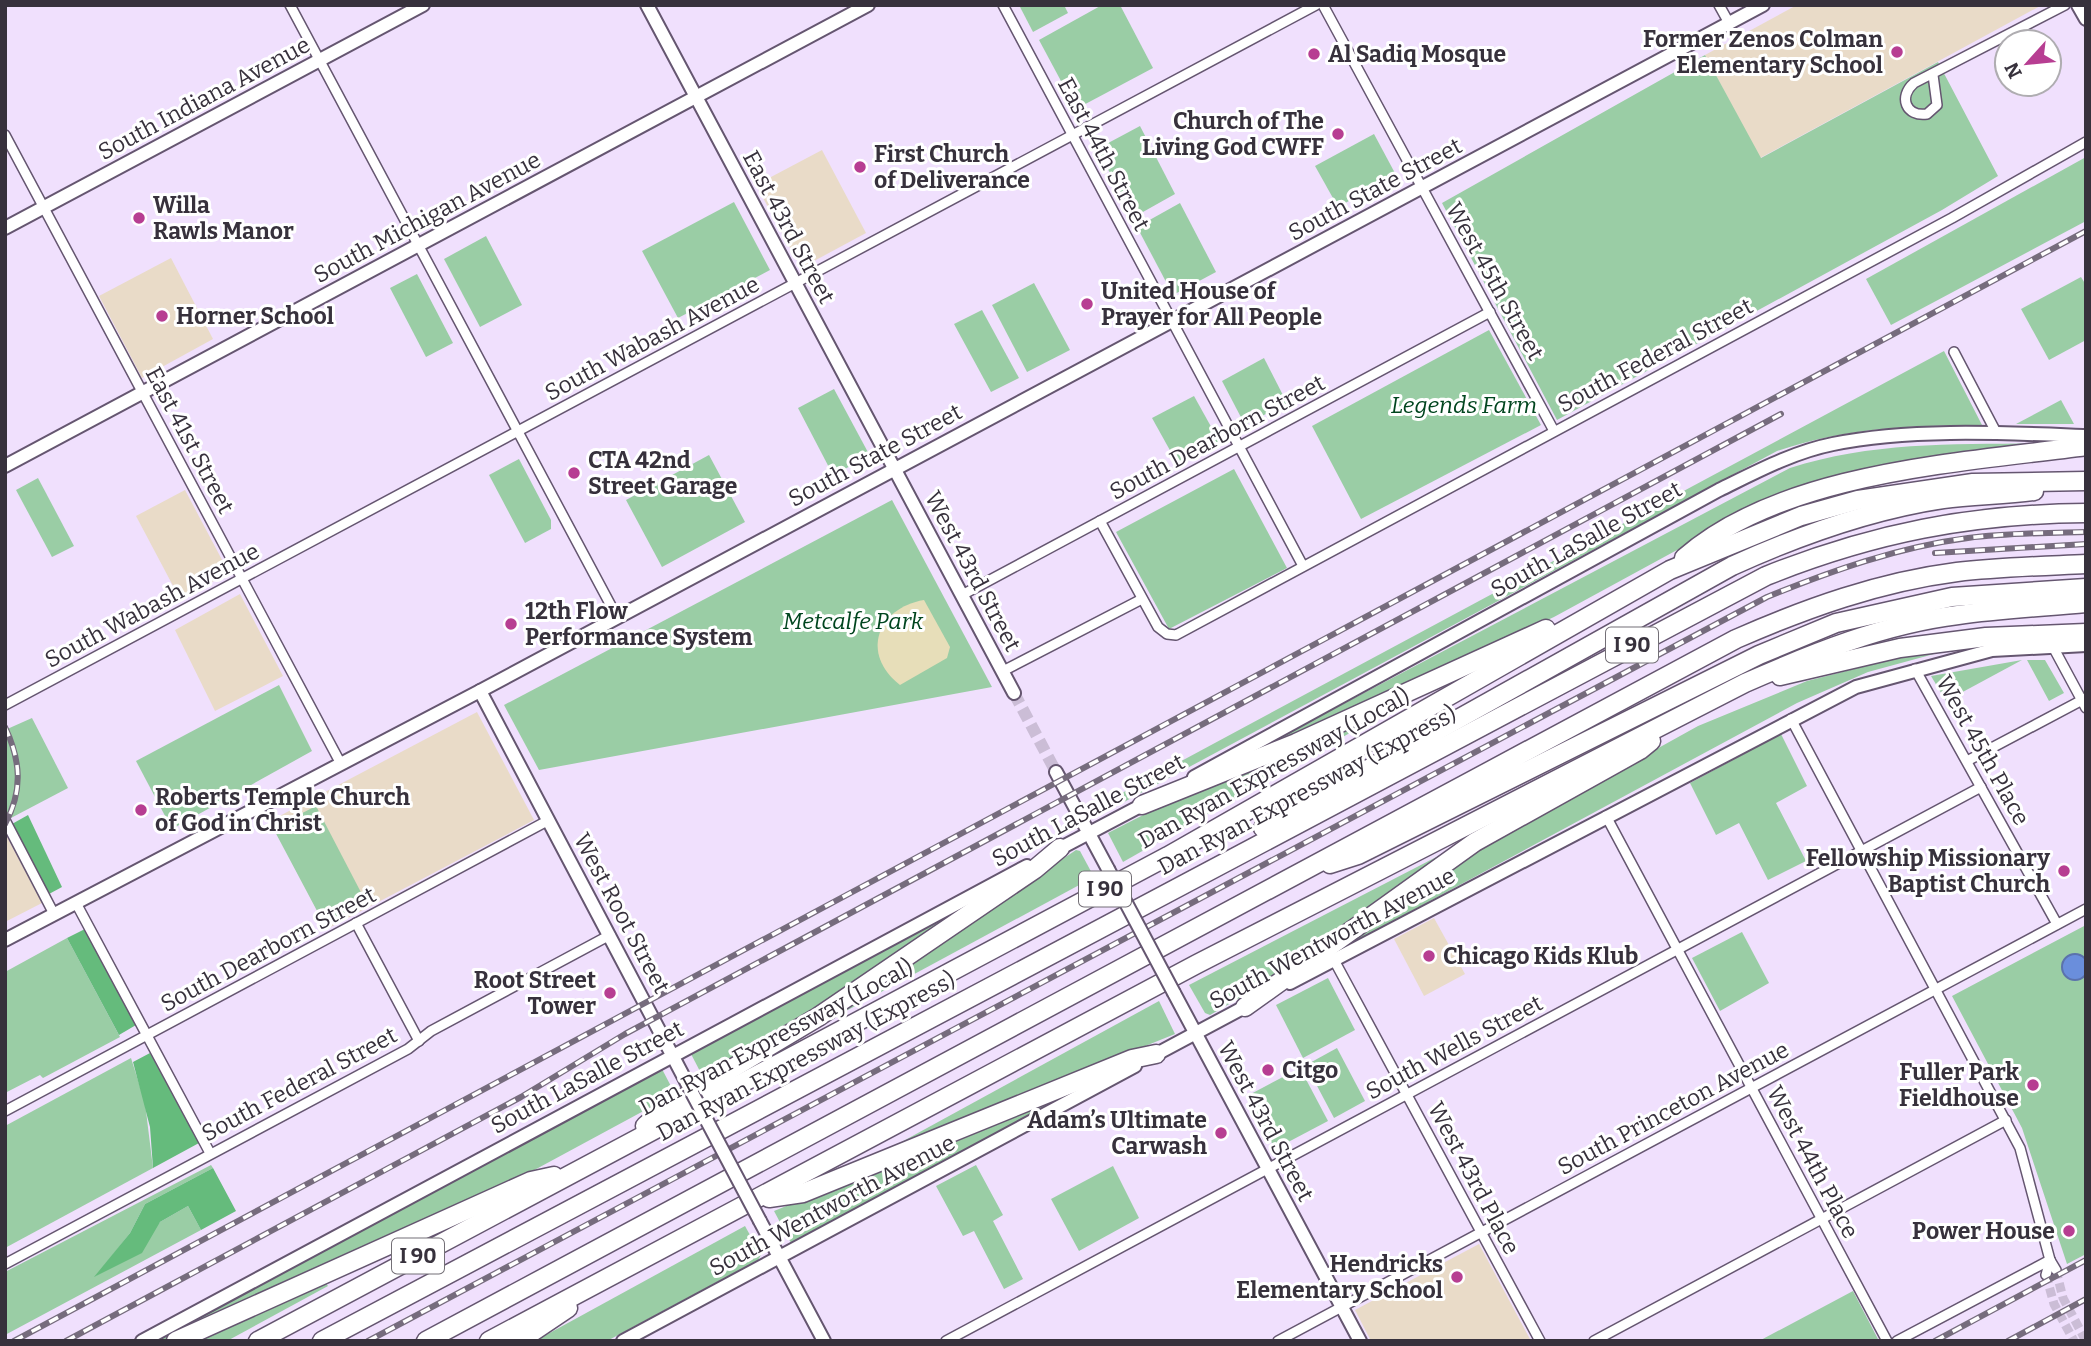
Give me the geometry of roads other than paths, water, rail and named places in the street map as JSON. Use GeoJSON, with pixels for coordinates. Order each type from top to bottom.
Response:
{"type":"FeatureCollection","features":[{"type":"Feature","properties":{"kind":"highway"},"geometry":{"type":"LineString","coordinates":[[1670,570],[1707,538],[1774,506],[1834,485],[1918,468],[2086,446]]}},
{"type":"Feature","properties":{"kind":"highway"},"geometry":{"type":"LineString","coordinates":[[1209,870],[1256,832],[1697,585],[1770,549],[1896,509],[1943,499],[2006,495],[2086,482]]}},
{"type":"Feature","properties":{"kind":"highway","name":"Dan Ryan Expressway (Local)"},"geometry":{"type":"LineString","coordinates":[[258,1341],[1168,856],[1450,697],[1583,617],[1670,570],[1801,516],[1858,500],[1973,483],[2086,482]]}},
{"type":"Feature","properties":{"kind":"highway","name":"Dan Ryan Expressway (Express)"},"geometry":{"type":"LineString","coordinates":[[322,1341],[1766,576],[1816,556],[1914,528],[2011,516],[2086,513]]}},
{"type":"Feature","properties":{"kind":"highway","name":"I 90"},"geometry":{"type":"LineString","coordinates":[[426,1341],[1736,639],[1794,614],[1846,596],[1956,572],[2086,564]]}},
{"type":"Feature","properties":{"kind":"highway"},"geometry":{"type":"LineString","coordinates":[[1290,876],[1358,855],[1759,656],[1836,623],[1952,597],[2086,588]]}},
{"type":"Feature","properties":{"kind":"highway"},"geometry":{"type":"LineString","coordinates":[[489,1341],[1197,964],[1745,683],[1810,654],[1900,627],[1957,615],[2086,603]]}},
{"type":"Feature","properties":{"kind":"highway"},"geometry":{"type":"LineString","coordinates":[[1142,805],[1296,743],[1542,630],[1583,617]]}},
{"type":"Feature","properties":{"kind":"highway"},"geometry":{"type":"LineString","coordinates":[[1745,683],[1900,648],[1986,637],[2086,633]]}},
{"type":"Feature","properties":{"kind":"highway"},"geometry":{"type":"LineString","coordinates":[[1245,1007],[1475,842],[1640,750],[1679,717]]}},
{"type":"Feature","properties":{"kind":"highway"},"geometry":{"type":"LineString","coordinates":[[620,1148],[663,1110],[818,1017],[1035,869],[1060,848]]}},
{"type":"Feature","properties":{"kind":"highway"},"geometry":{"type":"LineString","coordinates":[[755,1200],[803,1193],[1132,1059],[1156,1054]]}},
{"type":"Feature","properties":{"kind":"highway"},"geometry":{"type":"LineString","coordinates":[[176,1341],[531,1181],[578,1170]]}},
{"type":"Feature","properties":{"kind":"highway"},"geometry":{"type":"LineString","coordinates":[[519,1341],[546,1325],[610,1276]]}},
{"type":"Feature","properties":{"kind":"main road","name":"South Indiana Avenue"},"geometry":{"type":"LineString","coordinates":[[5,228],[423,5]]}},
{"type":"Feature","properties":{"kind":"main road","name":"East 43rd Street"},"geometry":{"type":"LineString","coordinates":[[646,5],[895,468]]}},
{"type":"Feature","properties":{"kind":"main road","name":"South Michigan Avenue"},"geometry":{"type":"LineString","coordinates":[[5,466],[868,5]]}},
{"type":"Feature","properties":{"kind":"main road","name":"South State Street"},"geometry":{"type":"LineString","coordinates":[[5,940],[480,691],[1763,5]]}},
{"type":"Feature","properties":{"kind":"main road"},"geometry":{"type":"LineString","coordinates":[[2078,5],[2086,19]]}},
{"type":"Feature","properties":{"kind":"main road","name":"South LaSalle Street"},"geometry":{"type":"LineString","coordinates":[[142,1341],[1142,805],[1719,490],[1782,459],[1833,444],[1925,435],[2086,436]]}},
{"type":"Feature","properties":{"kind":"main road","name":"West 43rd Street"},"geometry":{"type":"LineString","coordinates":[[895,468],[1014,693]]}},
{"type":"Feature","properties":{"kind":"main road","name":"South Wentworth Avenue"},"geometry":{"type":"LineString","coordinates":[[623,1341],[1156,1054],[1856,687],[1992,650],[2086,645]]}},
{"type":"Feature","properties":{"kind":"main road","name":"West Root Street"},"geometry":{"type":"LineString","coordinates":[[480,691],[824,1341]]}},
{"type":"Feature","properties":{"kind":"main road","name":"West 43rd Street"},"geometry":{"type":"LineString","coordinates":[[1056,772],[1360,1341]]}},
{"type":"Feature","properties":{"kind":"street"},"geometry":{"type":"LineString","coordinates":[[290,5],[617,617]]}},
{"type":"Feature","properties":{"kind":"street","name":"East 44th Street"},"geometry":{"type":"LineString","coordinates":[[1003,5],[1303,566]]}},
{"type":"Feature","properties":{"kind":"street","name":"South Wabash Avenue"},"geometry":{"type":"LineString","coordinates":[[5,705],[1316,5]]}},
{"type":"Feature","properties":{"kind":"street","name":"West 45th Street"},"geometry":{"type":"LineString","coordinates":[[1323,5],[1554,431]]}},
{"type":"Feature","properties":{"kind":"street"},"geometry":{"type":"LineString","coordinates":[[1719,5],[1729,23]]}},
{"type":"Feature","properties":{"kind":"street"},"geometry":{"type":"LineString","coordinates":[[1933,75],[1937,105],[1927,114],[1911,112],[1904,99],[1907,89],[1933,75],[2065,5]]}},
{"type":"Feature","properties":{"kind":"street","name":"East 41st Street"},"geometry":{"type":"LineString","coordinates":[[5,135],[341,764]]}},
{"type":"Feature","properties":{"kind":"street","name":"South Federal Street"},"geometry":{"type":"LineString","coordinates":[[1142,599],[1158,627],[1167,635],[1176,635],[1952,218],[2086,142]]}},
{"type":"Feature","properties":{"kind":"street","name":"South Dearborn Street"},"geometry":{"type":"LineString","coordinates":[[962,595],[1490,312]]}},
{"type":"Feature","properties":{"kind":"street"},"geometry":{"type":"LineString","coordinates":[[1954,352],[1997,434]]}},
{"type":"Feature","properties":{"kind":"street"},"geometry":{"type":"LineString","coordinates":[[1003,671],[1142,599],[1100,521]]}},
{"type":"Feature","properties":{"kind":"street"},"geometry":{"type":"LineString","coordinates":[[1967,761],[2084,702],[2052,645]]}},
{"type":"Feature","properties":{"kind":"street","name":"West 45th Place"},"geometry":{"type":"LineString","coordinates":[[1915,669],[2057,924]]}},
{"type":"Feature","properties":{"kind":"street"},"geometry":{"type":"LineString","coordinates":[[1791,719],[2020,1148],[2050,1260],[2056,1270]]}},
{"type":"Feature","properties":{"kind":"street","name":"South Wells Street"},"geometry":{"type":"LineString","coordinates":[[946,1341],[1981,787]]}},
{"type":"Feature","properties":{"kind":"street","name":"West 44th Place"},"geometry":{"type":"LineString","coordinates":[[1606,816],[1887,1341]]}},
{"type":"Feature","properties":{"kind":"street"},"geometry":{"type":"LineString","coordinates":[[5,820],[54,914]]}},
{"type":"Feature","properties":{"kind":"street","name":"South Dearborn Street"},"geometry":{"type":"LineString","coordinates":[[5,1111],[550,820]]}},
{"type":"Feature","properties":{"kind":"street"},"geometry":{"type":"LineString","coordinates":[[76,903],[210,1153]]}},
{"type":"Feature","properties":{"kind":"street","name":"South Princeton Avenue"},"geometry":{"type":"LineString","coordinates":[[1278,1341],[2086,909]]}},
{"type":"Feature","properties":{"kind":"street"},"geometry":{"type":"LineString","coordinates":[[356,923],[419,1041]]}},
{"type":"Feature","properties":{"kind":"street","name":"South Federal Street"},"geometry":{"type":"LineString","coordinates":[[5,1264],[610,935]]}},
{"type":"Feature","properties":{"kind":"street","name":"West 43rd Place"},"geometry":{"type":"LineString","coordinates":[[1334,960],[1540,1341]]}},
{"type":"Feature","properties":{"kind":"street"},"geometry":{"type":"LineString","coordinates":[[1594,1341],[2006,1120]]}},
{"type":"Feature","properties":{"kind":"street"},"geometry":{"type":"LineString","coordinates":[[2046,1275],[2050,1260]]}},
{"type":"Feature","properties":{"kind":"street"},"geometry":{"type":"LineString","coordinates":[[1897,1341],[2050,1260]]}},
{"type":"Feature","properties":{"kind":"water"},"geometry":{"type":"Polygon","coordinates":[[[2075,954],[2084,958],[2088,967],[2084,976],[2075,980],[2066,976],[2062,967],[2066,958],[2075,954]]]}},
{"type":"Feature","properties":{"kind":"tunnel"},"geometry":{"type":"LineString","coordinates":[[1014,693],[1056,772]]}},
{"type":"Feature","properties":{"kind":"tunnel"},"geometry":{"type":"LineString","coordinates":[[2056,1270],[2063,1298],[2086,1341]]}},
{"type":"Feature","properties":{"kind":"tunnel"},"geometry":{"type":"LineString","coordinates":[[2046,1275],[2054,1304],[2074,1341]]}},
{"type":"Feature","properties":{"kind":"railway"},"geometry":{"type":"LineString","coordinates":[[14,1341],[2086,231]]}},
{"type":"Feature","properties":{"kind":"railway"},"geometry":{"type":"LineString","coordinates":[[66,1341],[521,1097],[625,1034],[1781,414]]}},
{"type":"Feature","properties":{"kind":"railway"},"geometry":{"type":"LineString","coordinates":[[368,1341],[1767,597],[1865,561],[1916,547],[1997,535],[2086,532]]}},
{"type":"Feature","properties":{"kind":"railway"},"geometry":{"type":"LineString","coordinates":[[1935,553],[2086,544]]}},
{"type":"Feature","properties":{"kind":"railway"},"geometry":{"type":"LineString","coordinates":[[5,727],[14,752],[18,776],[15,800],[5,824]]}},
{"type":"Feature","properties":{"kind":"railway"},"geometry":{"type":"LineString","coordinates":[[1935,1341],[2086,1260]]}},
{"type":"Feature","properties":{"kind":"railway"},"geometry":{"type":"LineString","coordinates":[[2008,1341],[2086,1299]]}},
{"type":"Feature","properties":{"kind":"place","name":"Former Zenos Colman Elementary School"},"geometry":{"type":"Point","coordinates":[1897,52]}},
{"type":"Feature","properties":{"kind":"place","name":"Al Sadiq Mosque"},"geometry":{"type":"Point","coordinates":[1314,54]}},
{"type":"Feature","properties":{"kind":"place","name":"Church of The Living God CWFF"},"geometry":{"type":"Point","coordinates":[1338,134]}},
{"type":"Feature","properties":{"kind":"place","name":"First Church of Deliverance"},"geometry":{"type":"Point","coordinates":[860,167]}},
{"type":"Feature","properties":{"kind":"place","name":"Willa Rawls Manor"},"geometry":{"type":"Point","coordinates":[139,218]}},
{"type":"Feature","properties":{"kind":"place","name":"United House of Prayer for All People"},"geometry":{"type":"Point","coordinates":[1087,304]}},
{"type":"Feature","properties":{"kind":"place","name":"Horner School"},"geometry":{"type":"Point","coordinates":[162,316]}},
{"type":"Feature","properties":{"kind":"place","name":"CTA 42nd Street Garage"},"geometry":{"type":"Point","coordinates":[574,473]}},
{"type":"Feature","properties":{"kind":"place","name":"12th Flow Performance System"},"geometry":{"type":"Point","coordinates":[511,624]}},
{"type":"Feature","properties":{"kind":"place","name":"Roberts Temple Church of God in Christ"},"geometry":{"type":"Point","coordinates":[141,810]}},
{"type":"Feature","properties":{"kind":"place","name":"Fellowship Missionary Baptist Church"},"geometry":{"type":"Point","coordinates":[2064,871]}},
{"type":"Feature","properties":{"kind":"place","name":"Chicago Kids Klub"},"geometry":{"type":"Point","coordinates":[1429,956]}},
{"type":"Feature","properties":{"kind":"place","name":"Root Street Tower"},"geometry":{"type":"Point","coordinates":[610,993]}},
{"type":"Feature","properties":{"kind":"place","name":"Citgo"},"geometry":{"type":"Point","coordinates":[1268,1070]}},
{"type":"Feature","properties":{"kind":"place","name":"Fuller Park Fieldhouse"},"geometry":{"type":"Point","coordinates":[2033,1085]}},
{"type":"Feature","properties":{"kind":"place","name":"Adam’s Ultimate Carwash"},"geometry":{"type":"Point","coordinates":[1221,1133]}},
{"type":"Feature","properties":{"kind":"place","name":"Power House"},"geometry":{"type":"Point","coordinates":[2069,1231]}},
{"type":"Feature","properties":{"kind":"place","name":"Hendricks Elementary School"},"geometry":{"type":"Point","coordinates":[1457,1277]}},
{"type":"Feature","properties":{"kind":"park label","name":"Legends Farm"},"geometry":{"type":"Point","coordinates":[1464,405]}},
{"type":"Feature","properties":{"kind":"park label","name":"Metcalfe Park"},"geometry":{"type":"Point","coordinates":[853,621]}}]}
